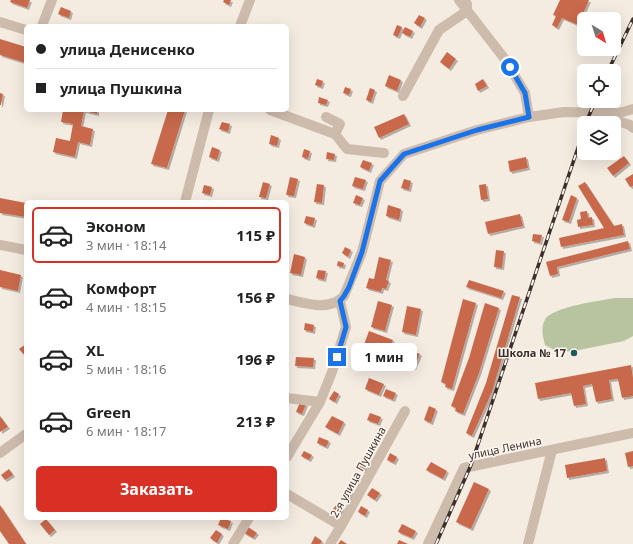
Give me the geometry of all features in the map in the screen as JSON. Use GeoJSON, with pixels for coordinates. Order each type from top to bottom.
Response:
{"type":"FeatureCollection","features":[{"type":"Feature","properties":{"kind":"street"},"geometry":{"type":"LineString","coordinates":[[43,24],[52,0]]}},
{"type":"Feature","properties":{"kind":"street"},"geometry":{"type":"LineString","coordinates":[[241,24],[250,0]]}},
{"type":"Feature","properties":{"kind":"street"},"geometry":{"type":"LineString","coordinates":[[459,0],[504,58],[515,76],[525,93],[529,117]]}},
{"type":"Feature","properties":{"kind":"street"},"geometry":{"type":"LineString","coordinates":[[467,0],[467,11]]}},
{"type":"Feature","properties":{"kind":"street"},"geometry":{"type":"LineString","coordinates":[[403,96],[439,30],[467,11]]}},
{"type":"Feature","properties":{"kind":"street"},"geometry":{"type":"LineString","coordinates":[[0,22],[24,29]]}},
{"type":"Feature","properties":{"kind":"street"},"geometry":{"type":"LineString","coordinates":[[289,300],[326,306],[340,301],[344,296],[349,287],[362,252],[380,181],[404,154],[477,130],[529,117],[564,112],[620,113],[633,109]]}},
{"type":"Feature","properties":{"kind":"street"},"geometry":{"type":"LineString","coordinates":[[186,200],[208,112]]}},
{"type":"Feature","properties":{"kind":"street"},"geometry":{"type":"LineString","coordinates":[[275,112],[335,134],[346,149],[384,153]]}},
{"type":"Feature","properties":{"kind":"street"},"geometry":{"type":"LineString","coordinates":[[590,113],[612,118],[630,125],[633,128]]}},
{"type":"Feature","properties":{"kind":"street"},"geometry":{"type":"LineString","coordinates":[[326,118],[340,124],[335,134]]}},
{"type":"Feature","properties":{"kind":"street"},"geometry":{"type":"LineString","coordinates":[[0,245],[24,250]]}},
{"type":"Feature","properties":{"kind":"street"},"geometry":{"type":"LineString","coordinates":[[289,454],[320,402],[332,372],[346,327],[340,301]]}},
{"type":"Feature","properties":{"kind":"street"},"geometry":{"type":"LineString","coordinates":[[289,398],[320,402]]}},
{"type":"Feature","properties":{"kind":"street","name":"2-я улица Пушкина"},"geometry":{"type":"LineString","coordinates":[[330,544],[342,526],[405,411]]}},
{"type":"Feature","properties":{"kind":"street","name":"улица Ленина"},"geometry":{"type":"LineString","coordinates":[[428,544],[464,468],[633,433]]}},
{"type":"Feature","properties":{"kind":"street"},"geometry":{"type":"LineString","coordinates":[[0,453],[24,435]]}},
{"type":"Feature","properties":{"kind":"street"},"geometry":{"type":"LineString","coordinates":[[528,544],[552,450]]}},
{"type":"Feature","properties":{"kind":"street"},"geometry":{"type":"LineString","coordinates":[[289,495],[342,526]]}},
{"type":"Feature","properties":{"kind":"street"},"geometry":{"type":"LineString","coordinates":[[233,544],[248,520]]}},
{"type":"Feature","properties":{"kind":"green space"},"geometry":{"type":"Polygon","coordinates":[[[615,298],[633,298],[633,336],[624,341],[574,351],[558,352],[545,345],[542,332],[543,324],[546,318],[559,310],[569,307],[615,298]]]}},
{"type":"Feature","properties":{"kind":"building"},"geometry":{"type":"Polygon","coordinates":[[[11,0],[30,0],[27,8],[10,2],[11,0]]]}},
{"type":"Feature","properties":{"kind":"building"},"geometry":{"type":"Polygon","coordinates":[[[224,0],[231,0],[229,5],[223,2],[224,0]]]}},
{"type":"Feature","properties":{"kind":"building"},"geometry":{"type":"Polygon","coordinates":[[[560,0],[589,0],[584,12],[577,12],[577,25],[562,18],[557,28],[552,25],[556,16],[553,15],[560,0]]]}},
{"type":"Feature","properties":{"kind":"building"},"geometry":{"type":"Polygon","coordinates":[[[61,7],[71,11],[69,18],[58,14],[61,7]]]}},
{"type":"Feature","properties":{"kind":"building"},"geometry":{"type":"Polygon","coordinates":[[[419,15],[425,18],[420,27],[414,23],[419,15]]]}},
{"type":"Feature","properties":{"kind":"building"},"geometry":{"type":"Polygon","coordinates":[[[397,25],[402,27],[398,37],[393,35],[397,25]]]}},
{"type":"Feature","properties":{"kind":"building"},"geometry":{"type":"Polygon","coordinates":[[[405,27],[413,31],[410,37],[402,33],[405,27]]]}},
{"type":"Feature","properties":{"kind":"building"},"geometry":{"type":"Polygon","coordinates":[[[0,39],[24,46],[24,62],[0,55],[0,39]]]}},
{"type":"Feature","properties":{"kind":"building"},"geometry":{"type":"Polygon","coordinates":[[[447,52],[456,59],[449,69],[440,62],[447,52]]]}},
{"type":"Feature","properties":{"kind":"building"},"geometry":{"type":"Polygon","coordinates":[[[389,75],[401,80],[397,91],[385,86],[389,75]]]}},
{"type":"Feature","properties":{"kind":"building"},"geometry":{"type":"Polygon","coordinates":[[[317,79],[323,81],[321,87],[315,85],[317,79]]]}},
{"type":"Feature","properties":{"kind":"building"},"geometry":{"type":"Polygon","coordinates":[[[483,79],[487,86],[478,91],[475,84],[483,79]]]}},
{"type":"Feature","properties":{"kind":"building"},"geometry":{"type":"Polygon","coordinates":[[[345,87],[351,89],[349,95],[343,93],[345,87]]]}},
{"type":"Feature","properties":{"kind":"building"},"geometry":{"type":"Polygon","coordinates":[[[370,88],[375,90],[371,102],[366,100],[370,88]]]}},
{"type":"Feature","properties":{"kind":"building"},"geometry":{"type":"Polygon","coordinates":[[[0,93],[3,94],[1,105],[0,105],[0,93]]]}},
{"type":"Feature","properties":{"kind":"building"},"geometry":{"type":"Polygon","coordinates":[[[319,97],[328,100],[326,105],[318,103],[319,97]]]}},
{"type":"Feature","properties":{"kind":"building"},"geometry":{"type":"Polygon","coordinates":[[[63,112],[84,112],[81,126],[93,129],[90,145],[78,142],[75,157],[53,152],[56,138],[70,141],[73,124],[61,122],[63,112]]]}},
{"type":"Feature","properties":{"kind":"building"},"geometry":{"type":"Polygon","coordinates":[[[167,112],[184,112],[167,168],[151,164],[167,112]]]}},
{"type":"Feature","properties":{"kind":"building"},"geometry":{"type":"Polygon","coordinates":[[[404,114],[409,124],[379,138],[374,127],[404,114]]]}},
{"type":"Feature","properties":{"kind":"building"},"geometry":{"type":"Polygon","coordinates":[[[222,122],[230,124],[228,132],[219,129],[222,122]]]}},
{"type":"Feature","properties":{"kind":"building"},"geometry":{"type":"Polygon","coordinates":[[[271,135],[279,138],[277,146],[269,144],[271,135]]]}},
{"type":"Feature","properties":{"kind":"building"},"geometry":{"type":"Polygon","coordinates":[[[212,147],[220,150],[217,160],[209,157],[212,147]]]}},
{"type":"Feature","properties":{"kind":"building"},"geometry":{"type":"Polygon","coordinates":[[[304,149],[310,151],[308,159],[302,157],[304,149]]]}},
{"type":"Feature","properties":{"kind":"building"},"geometry":{"type":"Polygon","coordinates":[[[327,152],[335,154],[334,160],[326,159],[327,152]]]}},
{"type":"Feature","properties":{"kind":"building"},"geometry":{"type":"Polygon","coordinates":[[[624,156],[629,163],[613,176],[607,168],[618,160],[621,160],[624,156]]]}},
{"type":"Feature","properties":{"kind":"building"},"geometry":{"type":"Polygon","coordinates":[[[526,157],[528,168],[510,172],[508,161],[526,157]]]}},
{"type":"Feature","properties":{"kind":"building"},"geometry":{"type":"Polygon","coordinates":[[[363,160],[372,163],[369,171],[360,167],[363,160]]]}},
{"type":"Feature","properties":{"kind":"building"},"geometry":{"type":"Polygon","coordinates":[[[633,174],[633,186],[630,187],[625,179],[633,174]]]}},
{"type":"Feature","properties":{"kind":"building"},"geometry":{"type":"Polygon","coordinates":[[[290,177],[298,179],[294,196],[286,195],[290,177]]]}},
{"type":"Feature","properties":{"kind":"building"},"geometry":{"type":"Polygon","coordinates":[[[355,177],[366,180],[363,189],[352,186],[355,177]]]}},
{"type":"Feature","properties":{"kind":"building"},"geometry":{"type":"Polygon","coordinates":[[[404,179],[411,181],[409,190],[401,188],[404,179]]]}},
{"type":"Feature","properties":{"kind":"building"},"geometry":{"type":"Polygon","coordinates":[[[263,182],[270,184],[266,198],[259,197],[263,182]]]}},
{"type":"Feature","properties":{"kind":"building"},"geometry":{"type":"Polygon","coordinates":[[[585,182],[614,226],[622,224],[624,235],[561,247],[559,238],[604,228],[578,186],[585,182]]]}},
{"type":"Feature","properties":{"kind":"building"},"geometry":{"type":"Polygon","coordinates":[[[317,184],[324,185],[322,203],[314,202],[317,184]]]}},
{"type":"Feature","properties":{"kind":"building"},"geometry":{"type":"Polygon","coordinates":[[[486,184],[488,199],[481,200],[479,185],[486,184]]]}},
{"type":"Feature","properties":{"kind":"building"},"geometry":{"type":"Polygon","coordinates":[[[204,185],[212,187],[210,195],[202,193],[204,185]]]}},
{"type":"Feature","properties":{"kind":"building"},"geometry":{"type":"Polygon","coordinates":[[[356,195],[363,198],[360,205],[353,203],[356,195]]]}},
{"type":"Feature","properties":{"kind":"building"},"geometry":{"type":"Polygon","coordinates":[[[571,195],[577,198],[569,222],[562,220],[571,195]]]}},
{"type":"Feature","properties":{"kind":"building"},"geometry":{"type":"Polygon","coordinates":[[[0,198],[24,203],[24,217],[0,213],[0,198]]]}},
{"type":"Feature","properties":{"kind":"building"},"geometry":{"type":"Polygon","coordinates":[[[388,205],[401,209],[399,220],[386,216],[388,205]]]}},
{"type":"Feature","properties":{"kind":"building"},"geometry":{"type":"Polygon","coordinates":[[[587,211],[588,218],[592,217],[593,225],[578,227],[577,220],[581,219],[580,212],[587,211]]]}},
{"type":"Feature","properties":{"kind":"building"},"geometry":{"type":"Polygon","coordinates":[[[520,214],[523,226],[488,234],[485,222],[520,214]]]}},
{"type":"Feature","properties":{"kind":"building"},"geometry":{"type":"Polygon","coordinates":[[[306,216],[315,218],[313,226],[304,223],[306,216]]]}},
{"type":"Feature","properties":{"kind":"building"},"geometry":{"type":"Polygon","coordinates":[[[533,234],[542,235],[540,243],[532,241],[533,234]]]}},
{"type":"Feature","properties":{"kind":"building"},"geometry":{"type":"Polygon","coordinates":[[[628,241],[630,249],[557,267],[558,274],[550,276],[546,262],[628,241]]]}},
{"type":"Feature","properties":{"kind":"building"},"geometry":{"type":"Polygon","coordinates":[[[345,247],[351,250],[348,257],[342,253],[345,247]]]}},
{"type":"Feature","properties":{"kind":"building"},"geometry":{"type":"Polygon","coordinates":[[[496,250],[504,251],[502,268],[494,267],[496,250]]]}},
{"type":"Feature","properties":{"kind":"building"},"geometry":{"type":"Polygon","coordinates":[[[294,254],[305,257],[301,275],[290,273],[294,254]]]}},
{"type":"Feature","properties":{"kind":"building"},"geometry":{"type":"Polygon","coordinates":[[[379,257],[391,260],[386,280],[389,281],[386,289],[382,288],[381,292],[366,288],[369,278],[374,279],[379,257]]]}},
{"type":"Feature","properties":{"kind":"building"},"geometry":{"type":"Polygon","coordinates":[[[338,261],[344,263],[343,267],[337,266],[338,261]]]}},
{"type":"Feature","properties":{"kind":"building"},"geometry":{"type":"Polygon","coordinates":[[[0,270],[21,275],[18,291],[0,287],[0,270]]]}},
{"type":"Feature","properties":{"kind":"building"},"geometry":{"type":"Polygon","coordinates":[[[318,270],[326,271],[324,280],[316,278],[318,270]]]}},
{"type":"Feature","properties":{"kind":"building"},"geometry":{"type":"Polygon","coordinates":[[[469,280],[504,291],[501,298],[466,287],[469,280]]]}},
{"type":"Feature","properties":{"kind":"building"},"geometry":{"type":"Polygon","coordinates":[[[512,295],[520,297],[492,392],[472,436],[466,433],[486,383],[512,295]]]}},
{"type":"Feature","properties":{"kind":"building"},"geometry":{"type":"Polygon","coordinates":[[[463,299],[476,303],[452,389],[445,387],[446,384],[441,382],[463,299]]]}},
{"type":"Feature","properties":{"kind":"building"},"geometry":{"type":"Polygon","coordinates":[[[378,301],[392,305],[385,331],[371,327],[378,301]]]}},
{"type":"Feature","properties":{"kind":"building"},"geometry":{"type":"Polygon","coordinates":[[[485,303],[499,308],[479,373],[463,414],[455,411],[456,408],[451,406],[469,358],[485,303]]]}},
{"type":"Feature","properties":{"kind":"building"},"geometry":{"type":"Polygon","coordinates":[[[407,306],[421,309],[416,335],[402,332],[407,306]]]}},
{"type":"Feature","properties":{"kind":"building"},"geometry":{"type":"Polygon","coordinates":[[[305,323],[314,325],[313,332],[304,330],[305,323]]]}},
{"type":"Feature","properties":{"kind":"building"},"geometry":{"type":"Polygon","coordinates":[[[369,331],[393,340],[386,358],[362,350],[369,331]]]}},
{"type":"Feature","properties":{"kind":"building"},"geometry":{"type":"Polygon","coordinates":[[[24,345],[24,355],[19,349],[24,345]]]}},
{"type":"Feature","properties":{"kind":"building"},"geometry":{"type":"Polygon","coordinates":[[[405,348],[420,354],[414,368],[400,363],[405,348]]]}},
{"type":"Feature","properties":{"kind":"building"},"geometry":{"type":"Polygon","coordinates":[[[296,357],[314,358],[313,367],[295,366],[296,357]]]}},
{"type":"Feature","properties":{"kind":"building"},"geometry":{"type":"Polygon","coordinates":[[[631,365],[633,396],[622,398],[618,379],[609,380],[612,399],[596,402],[592,384],[583,386],[586,404],[574,406],[571,393],[538,399],[535,383],[631,365]]]}},
{"type":"Feature","properties":{"kind":"building"},"geometry":{"type":"Polygon","coordinates":[[[369,378],[384,384],[379,395],[365,389],[369,378]]]}},
{"type":"Feature","properties":{"kind":"building"},"geometry":{"type":"Polygon","coordinates":[[[386,389],[396,393],[393,400],[383,396],[386,389]]]}},
{"type":"Feature","properties":{"kind":"building"},"geometry":{"type":"Polygon","coordinates":[[[334,391],[339,394],[335,402],[329,399],[334,391]]]}},
{"type":"Feature","properties":{"kind":"building"},"geometry":{"type":"Polygon","coordinates":[[[300,402],[306,404],[302,414],[296,412],[300,402]]]}},
{"type":"Feature","properties":{"kind":"building"},"geometry":{"type":"Polygon","coordinates":[[[429,406],[436,409],[431,423],[424,420],[429,406]]]}},
{"type":"Feature","properties":{"kind":"building"},"geometry":{"type":"Polygon","coordinates":[[[370,413],[381,417],[378,424],[367,420],[370,413]]]}},
{"type":"Feature","properties":{"kind":"building"},"geometry":{"type":"Polygon","coordinates":[[[0,416],[8,427],[0,432],[0,416]]]}},
{"type":"Feature","properties":{"kind":"building"},"geometry":{"type":"Polygon","coordinates":[[[332,416],[344,422],[338,434],[325,427],[332,416]]]}},
{"type":"Feature","properties":{"kind":"building"},"geometry":{"type":"Polygon","coordinates":[[[319,437],[329,441],[326,447],[317,443],[319,437]]]}},
{"type":"Feature","properties":{"kind":"building"},"geometry":{"type":"Polygon","coordinates":[[[304,451],[312,455],[309,460],[301,456],[304,451]]]}},
{"type":"Feature","properties":{"kind":"building"},"geometry":{"type":"Polygon","coordinates":[[[633,451],[633,466],[628,467],[625,453],[633,451]]]}},
{"type":"Feature","properties":{"kind":"building"},"geometry":{"type":"Polygon","coordinates":[[[390,453],[397,457],[394,463],[387,460],[390,453]]]}},
{"type":"Feature","properties":{"kind":"building"},"geometry":{"type":"Polygon","coordinates":[[[605,458],[607,471],[567,478],[565,465],[605,458]]]}},
{"type":"Feature","properties":{"kind":"building"},"geometry":{"type":"Polygon","coordinates":[[[431,462],[447,471],[443,479],[426,470],[431,462]]]}},
{"type":"Feature","properties":{"kind":"building"},"geometry":{"type":"Polygon","coordinates":[[[360,463],[366,466],[364,471],[357,469],[360,463]]]}},
{"type":"Feature","properties":{"kind":"building"},"geometry":{"type":"Polygon","coordinates":[[[9,469],[13,475],[5,480],[1,475],[9,469]]]}},
{"type":"Feature","properties":{"kind":"building"},"geometry":{"type":"Polygon","coordinates":[[[474,482],[489,489],[471,529],[456,522],[474,482]]]}},
{"type":"Feature","properties":{"kind":"building"},"geometry":{"type":"Polygon","coordinates":[[[372,488],[380,493],[375,500],[367,495],[372,488]]]}},
{"type":"Feature","properties":{"kind":"building"},"geometry":{"type":"Polygon","coordinates":[[[347,489],[353,492],[350,498],[344,495],[347,489]]]}},
{"type":"Feature","properties":{"kind":"building"},"geometry":{"type":"Polygon","coordinates":[[[337,504],[343,508],[340,513],[333,509],[337,504]]]}},
{"type":"Feature","properties":{"kind":"building"},"geometry":{"type":"Polygon","coordinates":[[[0,505],[26,544],[9,544],[0,531],[0,505]]]}},
{"type":"Feature","properties":{"kind":"building"},"geometry":{"type":"Polygon","coordinates":[[[361,506],[368,510],[365,516],[358,512],[361,506]]]}},
{"type":"Feature","properties":{"kind":"building"},"geometry":{"type":"Polygon","coordinates":[[[47,520],[55,530],[49,535],[40,524],[47,520]]]}},
{"type":"Feature","properties":{"kind":"building"},"geometry":{"type":"Polygon","coordinates":[[[220,520],[231,521],[228,529],[218,525],[220,520]]]}},
{"type":"Feature","properties":{"kind":"building"},"geometry":{"type":"Polygon","coordinates":[[[402,524],[416,531],[412,538],[398,532],[402,524]]]}},
{"type":"Feature","properties":{"kind":"building"},"geometry":{"type":"Polygon","coordinates":[[[248,527],[257,533],[253,538],[244,533],[248,527]]]}},
{"type":"Feature","properties":{"kind":"building"},"geometry":{"type":"Polygon","coordinates":[[[216,530],[222,534],[217,543],[210,538],[216,530]]]}},
{"type":"Feature","properties":{"kind":"building"},"geometry":{"type":"Polygon","coordinates":[[[315,536],[322,541],[320,544],[311,544],[315,536]]]}},
{"type":"Feature","properties":{"kind":"building"},"geometry":{"type":"Polygon","coordinates":[[[341,540],[347,544],[338,544],[341,540]]]}},
{"type":"Feature","properties":{"kind":"building"},"geometry":{"type":"Polygon","coordinates":[[[399,540],[408,544],[397,544],[399,540]]]}},
{"type":"Feature","properties":{"kind":"railway"},"geometry":{"type":"LineString","coordinates":[[611,64],[633,19]]}},
{"type":"Feature","properties":{"kind":"railway"},"geometry":{"type":"LineString","coordinates":[[589,116],[592,108]]}},
{"type":"Feature","properties":{"kind":"railway"},"geometry":{"type":"LineString","coordinates":[[436,544],[471,465],[577,151]]}},
{"type":"Feature","properties":{"kind":"place","name":"Школа № 17"},"geometry":{"type":"Point","coordinates":[574,353]}},
{"type":"Feature","properties":{"kind":"route"},"geometry":{"type":"LineString","coordinates":[[337,357],[346,327],[340,301],[349,287],[362,252],[380,181],[404,154],[477,130],[529,117],[525,93],[510,67]]}}]}
